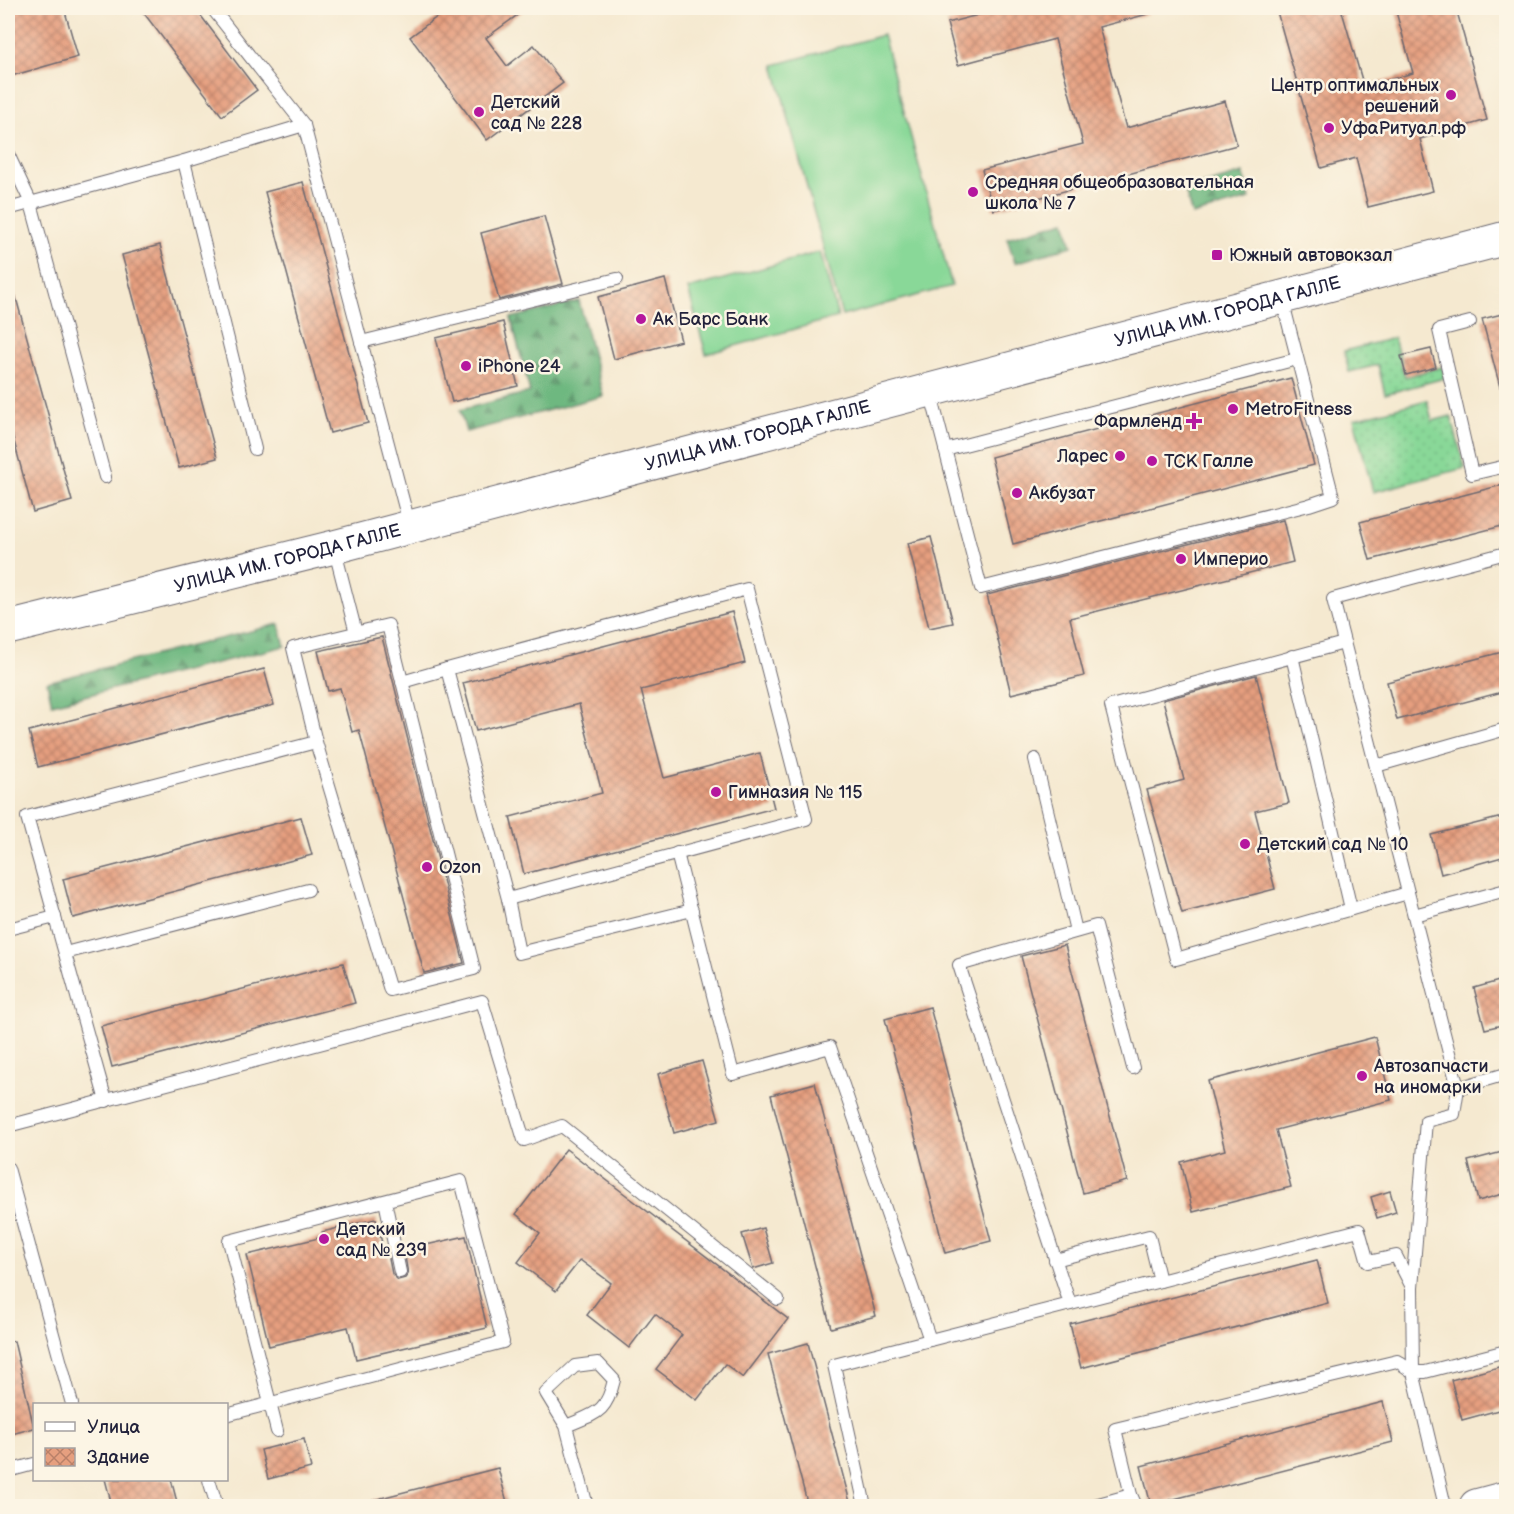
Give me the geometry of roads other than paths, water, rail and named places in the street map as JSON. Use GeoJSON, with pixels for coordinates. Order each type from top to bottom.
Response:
{"type":"FeatureCollection","features":[{"type":"Feature","properties":{"kind":"main road","name":"УЛИЦА ИМ. ГОРОДА ГАЛЛЕ"},"geometry":{"type":"LineString","coordinates":[[8,628],[334,547],[1506,238]]}},
{"type":"Feature","properties":{"kind":"lane"},"geometry":{"type":"LineString","coordinates":[[212,8],[304,125],[410,527]]}},
{"type":"Feature","properties":{"kind":"lane"},"geometry":{"type":"LineString","coordinates":[[8,209],[184,161],[304,125]]}},
{"type":"Feature","properties":{"kind":"lane"},"geometry":{"type":"LineString","coordinates":[[8,154],[31,202],[105,477]]}},
{"type":"Feature","properties":{"kind":"lane"},"geometry":{"type":"LineString","coordinates":[[184,161],[255,449]]}},
{"type":"Feature","properties":{"kind":"lane"},"geometry":{"type":"LineString","coordinates":[[361,342],[617,279]]}},
{"type":"Feature","properties":{"kind":"lane"},"geometry":{"type":"LineString","coordinates":[[930,390],[981,588],[1309,505],[1333,497],[1282,298]]}},
{"type":"Feature","properties":{"kind":"lane"},"geometry":{"type":"LineString","coordinates":[[1470,322],[1439,330],[1472,474],[1506,466]]}},
{"type":"Feature","properties":{"kind":"lane"},"geometry":{"type":"LineString","coordinates":[[945,450],[1297,359]]}},
{"type":"Feature","properties":{"kind":"lane"},"geometry":{"type":"LineString","coordinates":[[334,547],[356,633]]}},
{"type":"Feature","properties":{"kind":"lane"},"geometry":{"type":"LineString","coordinates":[[1445,1506],[1413,1372],[1412,1288],[1426,1121],[1454,1114],[1458,1088],[1334,599],[1506,553]]}},
{"type":"Feature","properties":{"kind":"lane"},"geometry":{"type":"LineString","coordinates":[[402,682],[747,589],[806,819],[508,899]]}},
{"type":"Feature","properties":{"kind":"lane"},"geometry":{"type":"LineString","coordinates":[[388,625],[474,969],[390,990],[316,742],[293,648],[356,633],[388,625]]}},
{"type":"Feature","properties":{"kind":"lane"},"geometry":{"type":"LineString","coordinates":[[1344,643],[1111,706],[1176,959],[1408,893]]}},
{"type":"Feature","properties":{"kind":"lane"},"geometry":{"type":"LineString","coordinates":[[1292,656],[1351,909]]}},
{"type":"Feature","properties":{"kind":"lane"},"geometry":{"type":"LineString","coordinates":[[447,669],[508,899],[519,953],[692,910]]}},
{"type":"Feature","properties":{"kind":"lane"},"geometry":{"type":"LineString","coordinates":[[1376,766],[1506,729]]}},
{"type":"Feature","properties":{"kind":"lane"},"geometry":{"type":"LineString","coordinates":[[106,1101],[27,817],[316,742]]}},
{"type":"Feature","properties":{"kind":"lane"},"geometry":{"type":"LineString","coordinates":[[1035,759],[1076,931]]}},
{"type":"Feature","properties":{"kind":"lane"},"geometry":{"type":"LineString","coordinates":[[677,853],[733,1074],[830,1047],[930,1340]]}},
{"type":"Feature","properties":{"kind":"lane"},"geometry":{"type":"LineString","coordinates":[[65,953],[308,890]]}},
{"type":"Feature","properties":{"kind":"lane"},"geometry":{"type":"LineString","coordinates":[[1414,915],[1506,890]]}},
{"type":"Feature","properties":{"kind":"lane"},"geometry":{"type":"LineString","coordinates":[[8,929],[55,917]]}},
{"type":"Feature","properties":{"kind":"lane"},"geometry":{"type":"LineString","coordinates":[[1070,1304],[959,966],[1096,926],[1133,1068]]}},
{"type":"Feature","properties":{"kind":"lane"},"geometry":{"type":"LineString","coordinates":[[8,1125],[482,1001],[524,1140],[562,1126],[778,1299]]}},
{"type":"Feature","properties":{"kind":"lane"},"geometry":{"type":"LineString","coordinates":[[1458,1088],[1506,1074]]}},
{"type":"Feature","properties":{"kind":"lane"},"geometry":{"type":"LineString","coordinates":[[8,1168],[72,1403]]}},
{"type":"Feature","properties":{"kind":"lane"},"geometry":{"type":"LineString","coordinates":[[228,1414],[271,1403],[503,1342],[461,1180],[229,1241],[271,1403],[277,1431]]}},
{"type":"Feature","properties":{"kind":"lane"},"geometry":{"type":"LineString","coordinates":[[385,1201],[400,1272]]}},
{"type":"Feature","properties":{"kind":"lane"},"geometry":{"type":"LineString","coordinates":[[864,1506],[834,1365],[1359,1230],[1368,1262],[1396,1256],[1412,1288]]}},
{"type":"Feature","properties":{"kind":"lane"},"geometry":{"type":"LineString","coordinates":[[1055,1260],[1149,1236],[1160,1281]]}},
{"type":"Feature","properties":{"kind":"lane"},"geometry":{"type":"LineString","coordinates":[[1091,1506],[1133,1501],[1115,1429],[1396,1361],[1413,1372],[1425,1372],[1506,1351]]}},
{"type":"Feature","properties":{"kind":"lane"},"geometry":{"type":"LineString","coordinates":[[566,1426],[596,1413],[609,1401],[614,1380],[598,1363],[575,1366],[546,1393],[566,1426],[587,1506]]}},
{"type":"Feature","properties":{"kind":"lane"},"geometry":{"type":"LineString","coordinates":[[8,1471],[33,1464]]}},
{"type":"Feature","properties":{"kind":"lane"},"geometry":{"type":"LineString","coordinates":[[210,1481],[217,1506]]}},
{"type":"Feature","properties":{"kind":"place","name":"Центр оптимальных решений"},"geometry":{"type":"Point","coordinates":[1451,95]}},
{"type":"Feature","properties":{"kind":"place","name":"Детский сад № 228"},"geometry":{"type":"Point","coordinates":[479,112]}},
{"type":"Feature","properties":{"kind":"place","name":"УфаРитуал.рф"},"geometry":{"type":"Point","coordinates":[1329,128]}},
{"type":"Feature","properties":{"kind":"place","name":"Средняя общеобразовательная школа № 7"},"geometry":{"type":"Point","coordinates":[973,192]}},
{"type":"Feature","properties":{"kind":"place","name":"Южный автовокзал"},"geometry":{"type":"Point","coordinates":[1217,255]}},
{"type":"Feature","properties":{"kind":"place","name":"Ак Барс Банк"},"geometry":{"type":"Point","coordinates":[641,319]}},
{"type":"Feature","properties":{"kind":"place","name":"iPhone 24"},"geometry":{"type":"Point","coordinates":[466,366]}},
{"type":"Feature","properties":{"kind":"place","name":"MetroFitness"},"geometry":{"type":"Point","coordinates":[1233,409]}},
{"type":"Feature","properties":{"kind":"place","name":"Фармленд"},"geometry":{"type":"Point","coordinates":[1194,421]}},
{"type":"Feature","properties":{"kind":"place","name":"Ларес"},"geometry":{"type":"Point","coordinates":[1120,456]}},
{"type":"Feature","properties":{"kind":"place","name":"ТСК Галле"},"geometry":{"type":"Point","coordinates":[1152,461]}},
{"type":"Feature","properties":{"kind":"place","name":"Акбузат"},"geometry":{"type":"Point","coordinates":[1017,493]}},
{"type":"Feature","properties":{"kind":"place","name":"Империо"},"geometry":{"type":"Point","coordinates":[1181,559]}},
{"type":"Feature","properties":{"kind":"place","name":"Гимназия № 115"},"geometry":{"type":"Point","coordinates":[716,792]}},
{"type":"Feature","properties":{"kind":"place","name":"Детский сад № 10"},"geometry":{"type":"Point","coordinates":[1245,844]}},
{"type":"Feature","properties":{"kind":"place","name":"Ozon"},"geometry":{"type":"Point","coordinates":[427,867]}},
{"type":"Feature","properties":{"kind":"place","name":"Автозапчасти на иномарки"},"geometry":{"type":"Point","coordinates":[1362,1076]}},
{"type":"Feature","properties":{"kind":"place","name":"Детский сад № 239"},"geometry":{"type":"Point","coordinates":[324,1239]}}]}
